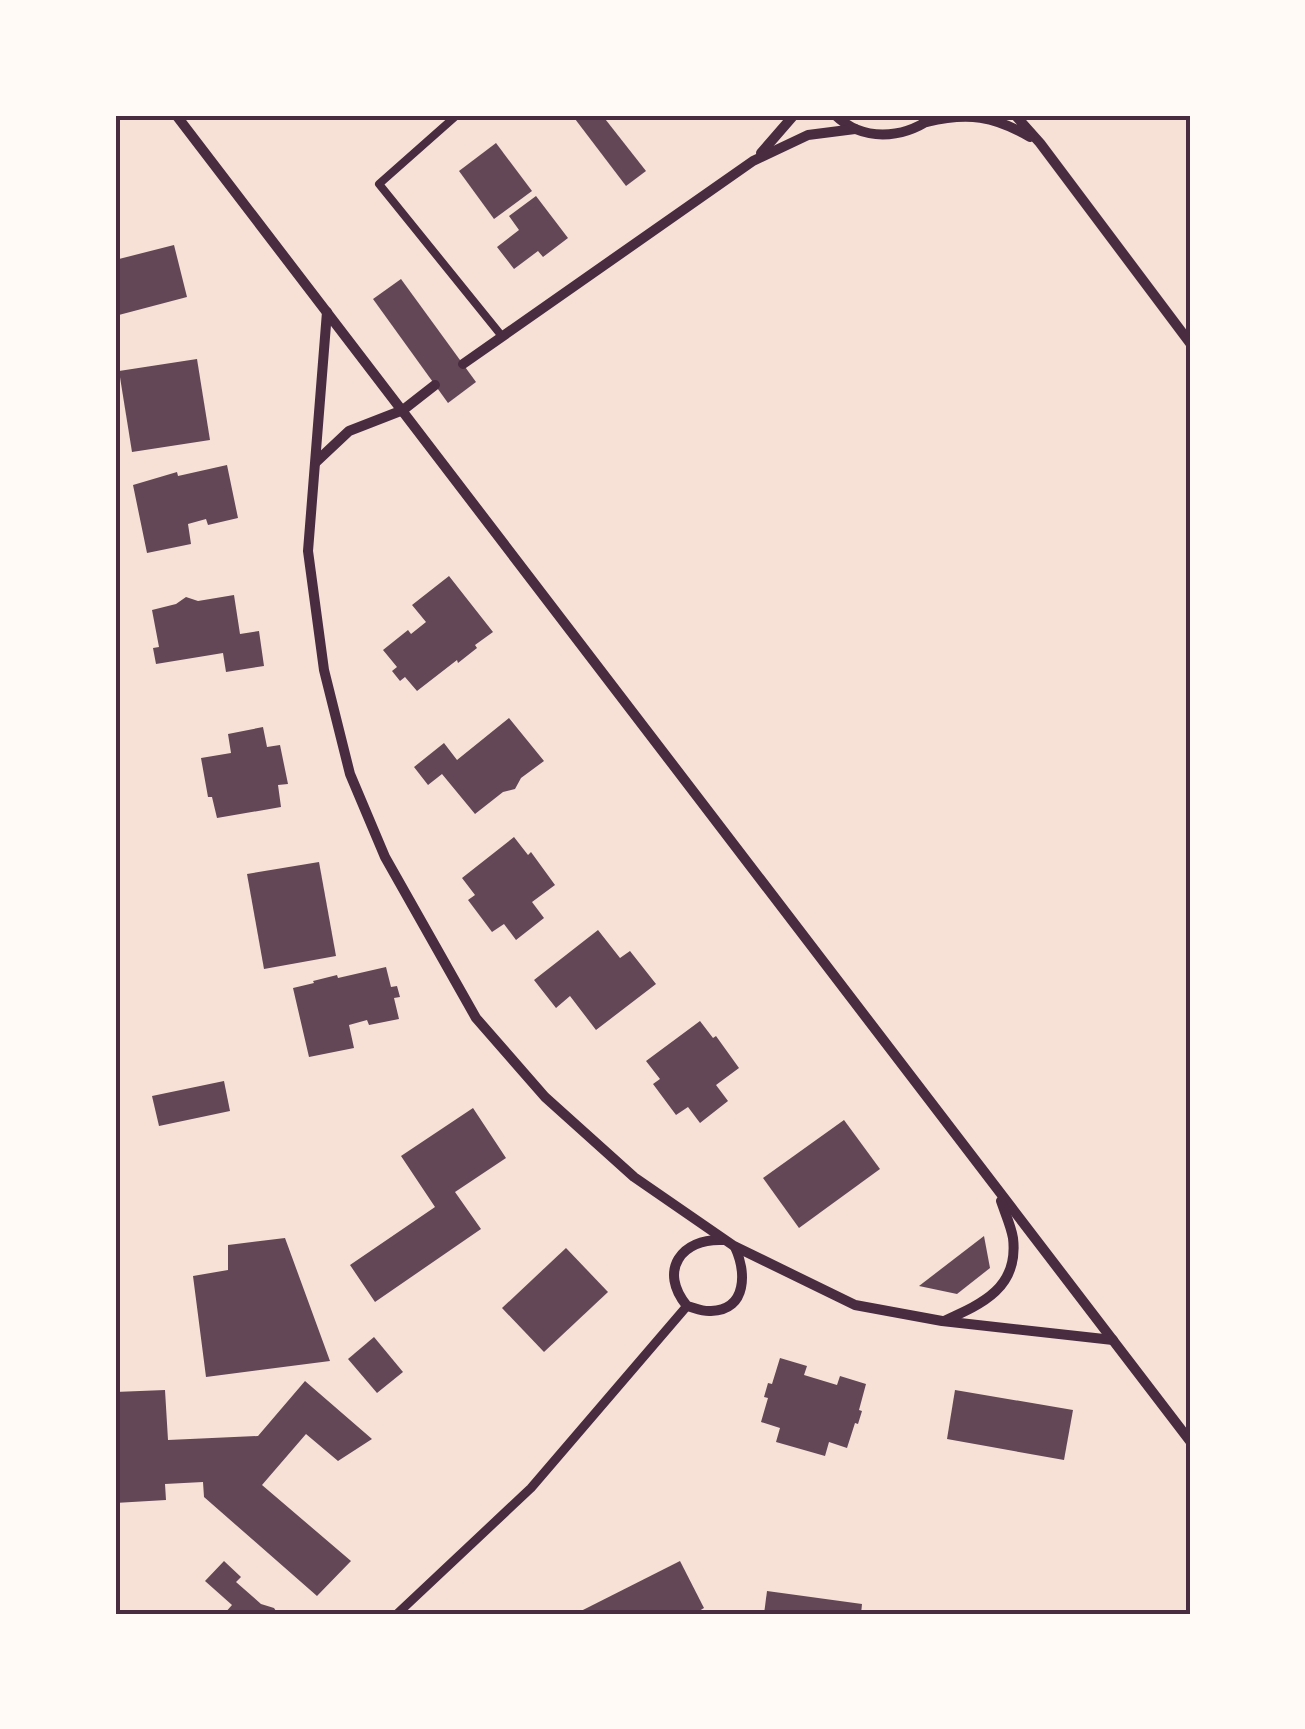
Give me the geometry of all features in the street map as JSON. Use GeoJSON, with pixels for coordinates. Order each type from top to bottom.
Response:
{"type":"FeatureCollection","features":[{"type":"Feature","properties":{"kind":"street"},"geometry":{"type":"LineString","coordinates":[[176,115],[1190,1441]]}},
{"type":"Feature","properties":{"kind":"street"},"geometry":{"type":"LineString","coordinates":[[753,161],[794,115]]}},
{"type":"Feature","properties":{"kind":"street"},"geometry":{"type":"LineString","coordinates":[[835,115],[855,129]]}},
{"type":"Feature","properties":{"kind":"street"},"geometry":{"type":"LineString","coordinates":[[1016,115],[1190,342]]}},
{"type":"Feature","properties":{"kind":"street"},"geometry":{"type":"LineString","coordinates":[[463,364],[753,161],[808,135],[855,129],[892,136],[916,129],[932,118],[950,117],[991,119],[1040,142]]}},
{"type":"Feature","properties":{"kind":"street"},"geometry":{"type":"LineString","coordinates":[[327,312],[308,552],[324,670],[350,774],[385,857],[476,1018],[544,1097],[634,1177],[729,1243],[855,1305],[942,1321],[1113,1340]]}},
{"type":"Feature","properties":{"kind":"street"},"geometry":{"type":"LineString","coordinates":[[315,463],[349,431],[403,410],[436,385]]}},
{"type":"Feature","properties":{"kind":"street"},"geometry":{"type":"LineString","coordinates":[[942,1321],[972,1308],[1007,1280],[1013,1238],[997,1190]]}},
{"type":"Feature","properties":{"kind":"street"},"geometry":{"type":"LineString","coordinates":[[709,1239],[729,1243],[741,1260],[744,1276],[735,1301],[715,1312],[687,1306],[674,1286],[678,1259],[686,1250],[709,1239]]}},
{"type":"Feature","properties":{"kind":"street"},"geometry":{"type":"LineString","coordinates":[[397,1614],[531,1488],[687,1306]]}},
{"type":"Feature","properties":{"kind":"lane"},"geometry":{"type":"LineString","coordinates":[[457,115],[379,184],[502,335]]}},
{"type":"Feature","properties":{"kind":"building"},"geometry":{"type":"Polygon","coordinates":[[[572,115],[602,115],[646,171],[626,186],[572,115]]]}},
{"type":"Feature","properties":{"kind":"building"},"geometry":{"type":"Polygon","coordinates":[[[496,143],[532,191],[494,219],[459,171],[496,143]]]}},
{"type":"Feature","properties":{"kind":"building"},"geometry":{"type":"Polygon","coordinates":[[[536,196],[568,238],[543,257],[538,251],[514,269],[497,247],[519,230],[509,216],[536,196]]]}},
{"type":"Feature","properties":{"kind":"building"},"geometry":{"type":"Polygon","coordinates":[[[174,245],[187,297],[115,316],[115,260],[174,245]]]}},
{"type":"Feature","properties":{"kind":"building"},"geometry":{"type":"Polygon","coordinates":[[[401,279],[476,382],[448,403],[373,299],[401,279]]]}},
{"type":"Feature","properties":{"kind":"building"},"geometry":{"type":"Polygon","coordinates":[[[197,359],[210,440],[132,452],[119,371],[197,359]]]}},
{"type":"Feature","properties":{"kind":"building"},"geometry":{"type":"Polygon","coordinates":[[[227,465],[238,518],[208,525],[206,519],[188,524],[191,544],[147,553],[133,485],[177,472],[178,476],[227,465]]]}},
{"type":"Feature","properties":{"kind":"building"},"geometry":{"type":"Polygon","coordinates":[[[449,576],[493,632],[458,663],[457,660],[417,691],[405,677],[400,681],[392,671],[397,667],[383,650],[408,630],[411,634],[426,622],[412,605],[449,576]]]}},
{"type":"Feature","properties":{"kind":"building"},"geometry":{"type":"Polygon","coordinates":[[[234,595],[240,634],[259,631],[264,666],[226,672],[223,653],[156,664],[153,648],[159,647],[152,610],[186,597],[198,601],[234,595]]]}},
{"type":"Feature","properties":{"kind":"building"},"geometry":{"type":"Polygon","coordinates":[[[509,718],[544,761],[521,778],[515,789],[503,792],[475,814],[442,774],[428,785],[414,767],[444,743],[457,760],[509,718]]]}},
{"type":"Feature","properties":{"kind":"building"},"geometry":{"type":"Polygon","coordinates":[[[263,727],[267,747],[280,745],[288,784],[278,785],[281,807],[217,818],[212,797],[208,797],[201,758],[231,753],[228,734],[263,727]]]}},
{"type":"Feature","properties":{"kind":"building"},"geometry":{"type":"Polygon","coordinates":[[[514,837],[528,855],[531,852],[555,885],[532,902],[544,918],[516,940],[504,924],[492,932],[468,900],[475,895],[462,878],[514,837]]]}},
{"type":"Feature","properties":{"kind":"building"},"geometry":{"type":"Polygon","coordinates":[[[319,862],[336,956],[264,969],[247,874],[319,862]]]}},
{"type":"Feature","properties":{"kind":"building"},"geometry":{"type":"Polygon","coordinates":[[[598,930],[620,958],[630,951],[656,984],[596,1030],[570,996],[556,1008],[534,980],[598,930]]]}},
{"type":"Feature","properties":{"kind":"building"},"geometry":{"type":"Polygon","coordinates":[[[386,967],[391,987],[397,986],[400,997],[394,998],[399,1019],[349,1025],[354,1048],[309,1057],[293,988],[386,967]]]}},
{"type":"Feature","properties":{"kind":"building"},"geometry":{"type":"Polygon","coordinates":[[[700,1021],[739,1068],[716,1085],[728,1101],[700,1123],[688,1107],[676,1115],[653,1084],[660,1079],[646,1061],[700,1021]]]}},
{"type":"Feature","properties":{"kind":"building"},"geometry":{"type":"Polygon","coordinates":[[[224,1081],[230,1111],[159,1126],[152,1096],[224,1081]]]}},
{"type":"Feature","properties":{"kind":"building"},"geometry":{"type":"Polygon","coordinates":[[[473,1108],[506,1158],[455,1192],[481,1229],[375,1302],[350,1265],[435,1207],[401,1156],[473,1108]]]}},
{"type":"Feature","properties":{"kind":"building"},"geometry":{"type":"Polygon","coordinates":[[[844,1120],[880,1169],[799,1228],[763,1178],[844,1120]]]}},
{"type":"Feature","properties":{"kind":"building"},"geometry":{"type":"Polygon","coordinates":[[[984,1236],[990,1268],[957,1294],[919,1286],[984,1236]]]}},
{"type":"Feature","properties":{"kind":"building"},"geometry":{"type":"Polygon","coordinates":[[[285,1238],[330,1361],[206,1377],[193,1276],[228,1270],[228,1245],[285,1238]]]}},
{"type":"Feature","properties":{"kind":"building"},"geometry":{"type":"Polygon","coordinates":[[[566,1248],[608,1292],[544,1352],[502,1308],[566,1248]]]}},
{"type":"Feature","properties":{"kind":"building"},"geometry":{"type":"Polygon","coordinates":[[[374,1337],[403,1372],[377,1393],[348,1359],[374,1337]]]}},
{"type":"Feature","properties":{"kind":"building"},"geometry":{"type":"Polygon","coordinates":[[[780,1358],[807,1366],[804,1375],[837,1385],[840,1376],[866,1384],[859,1410],[862,1411],[847,1448],[829,1442],[825,1456],[776,1442],[780,1428],[761,1422],[768,1383],[772,1384],[780,1358]]]}},
{"type":"Feature","properties":{"kind":"building"},"geometry":{"type":"Polygon","coordinates":[[[305,1381],[372,1439],[338,1461],[306,1434],[262,1485],[351,1561],[317,1596],[204,1497],[203,1482],[165,1484],[166,1500],[115,1503],[115,1392],[165,1390],[168,1440],[258,1436],[305,1381]]]}},
{"type":"Feature","properties":{"kind":"building"},"geometry":{"type":"Polygon","coordinates":[[[955,1390],[1073,1410],[1064,1460],[947,1439],[955,1390]]]}},
{"type":"Feature","properties":{"kind":"building"},"geometry":{"type":"Polygon","coordinates":[[[224,1561],[241,1577],[236,1582],[278,1614],[224,1614],[232,1605],[205,1581],[224,1561]]]}},
{"type":"Feature","properties":{"kind":"building"},"geometry":{"type":"Polygon","coordinates":[[[680,1561],[704,1608],[694,1614],[575,1614],[680,1561]]]}},
{"type":"Feature","properties":{"kind":"building"},"geometry":{"type":"Polygon","coordinates":[[[767,1591],[862,1604],[861,1614],[764,1614],[767,1591]]]}}]}
